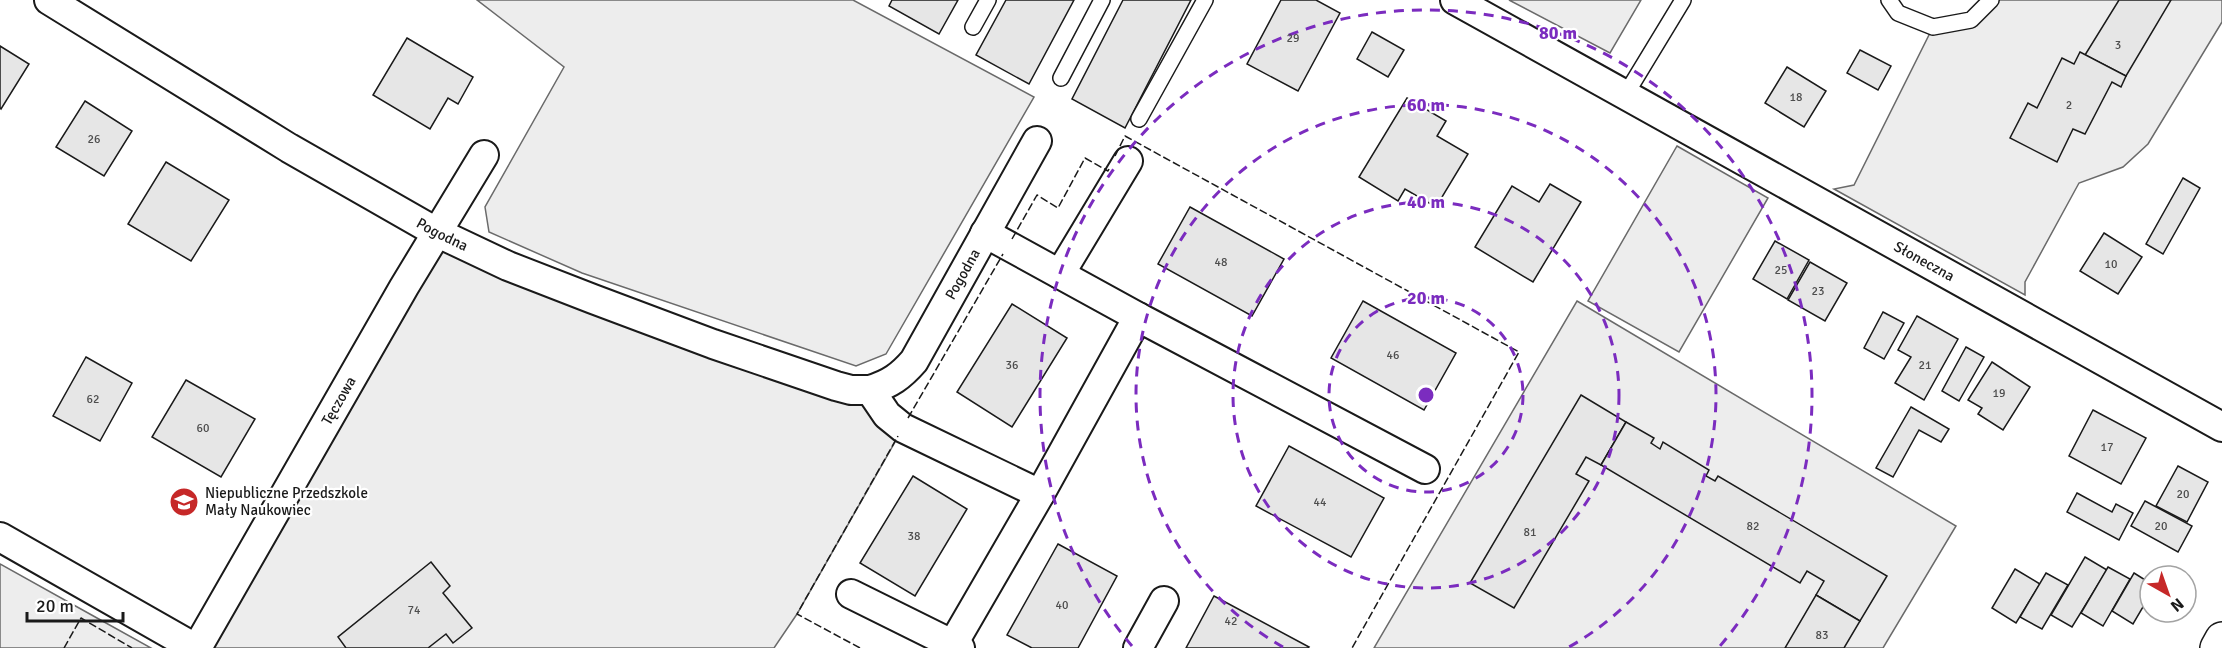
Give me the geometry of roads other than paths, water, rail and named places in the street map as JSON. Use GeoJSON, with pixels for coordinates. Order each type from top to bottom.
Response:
{"type":"FeatureCollection","features":[{"type":"Feature","properties":{"kind":"street","name":"Pogodna"},"geometry":{"type":"LineString","coordinates":[[49,0],[289,148],[436,232],[508,266],[712,344],[851,390],[870,390],[886,385],[901,376],[914,361],[1037,141]]}},
{"type":"Feature","properties":{"kind":"street","name":"Słoneczna"},"geometry":{"type":"LineString","coordinates":[[1455,0],[2222,427]]}},
{"type":"Feature","properties":{"kind":"street","name":"Tęczowa"},"geometry":{"type":"LineString","coordinates":[[196,648],[436,232],[484,155]]}},
{"type":"Feature","properties":{"kind":"street"},"geometry":{"type":"LineString","coordinates":[[1060,274],[1128,161]]}},
{"type":"Feature","properties":{"kind":"street"},"geometry":{"type":"LineString","coordinates":[[984,233],[1425,468]]}},
{"type":"Feature","properties":{"kind":"street"},"geometry":{"type":"LineString","coordinates":[[851,594],[957,646],[1138,317]]}},
{"type":"Feature","properties":{"kind":"street"},"geometry":{"type":"LineString","coordinates":[[870,390],[887,415],[903,428],[1040,494]]}},
{"type":"Feature","properties":{"kind":"street"},"geometry":{"type":"LineString","coordinates":[[0,537],[196,648]]}},
{"type":"Feature","properties":{"kind":"street"},"geometry":{"type":"LineString","coordinates":[[1138,648],[1164,601]]}},
{"type":"Feature","properties":{"kind":"street"},"geometry":{"type":"LineString","coordinates":[[2217,648],[2222,639]]}},
{"type":"Feature","properties":{"kind":"lane"},"geometry":{"type":"LineString","coordinates":[[973,27],[988,0]]}},
{"type":"Feature","properties":{"kind":"lane"},"geometry":{"type":"LineString","coordinates":[[1061,78],[1102,0]]}},
{"type":"Feature","properties":{"kind":"lane"},"geometry":{"type":"LineString","coordinates":[[1139,119],[1205,0]]}},
{"type":"Feature","properties":{"kind":"lane"},"geometry":{"type":"LineString","coordinates":[[1626,94],[1683,0]]}},
{"type":"Feature","properties":{"kind":"lane"},"geometry":{"type":"LineString","coordinates":[[1889,0],[1898,13],[1933,27],[1971,20],[1991,0]]}},
{"type":"Feature","properties":{"kind":"place","name":"Niepubliczne Przedszkole Mały Naukowiec"},"geometry":{"type":"Point","coordinates":[184,502]}}]}
